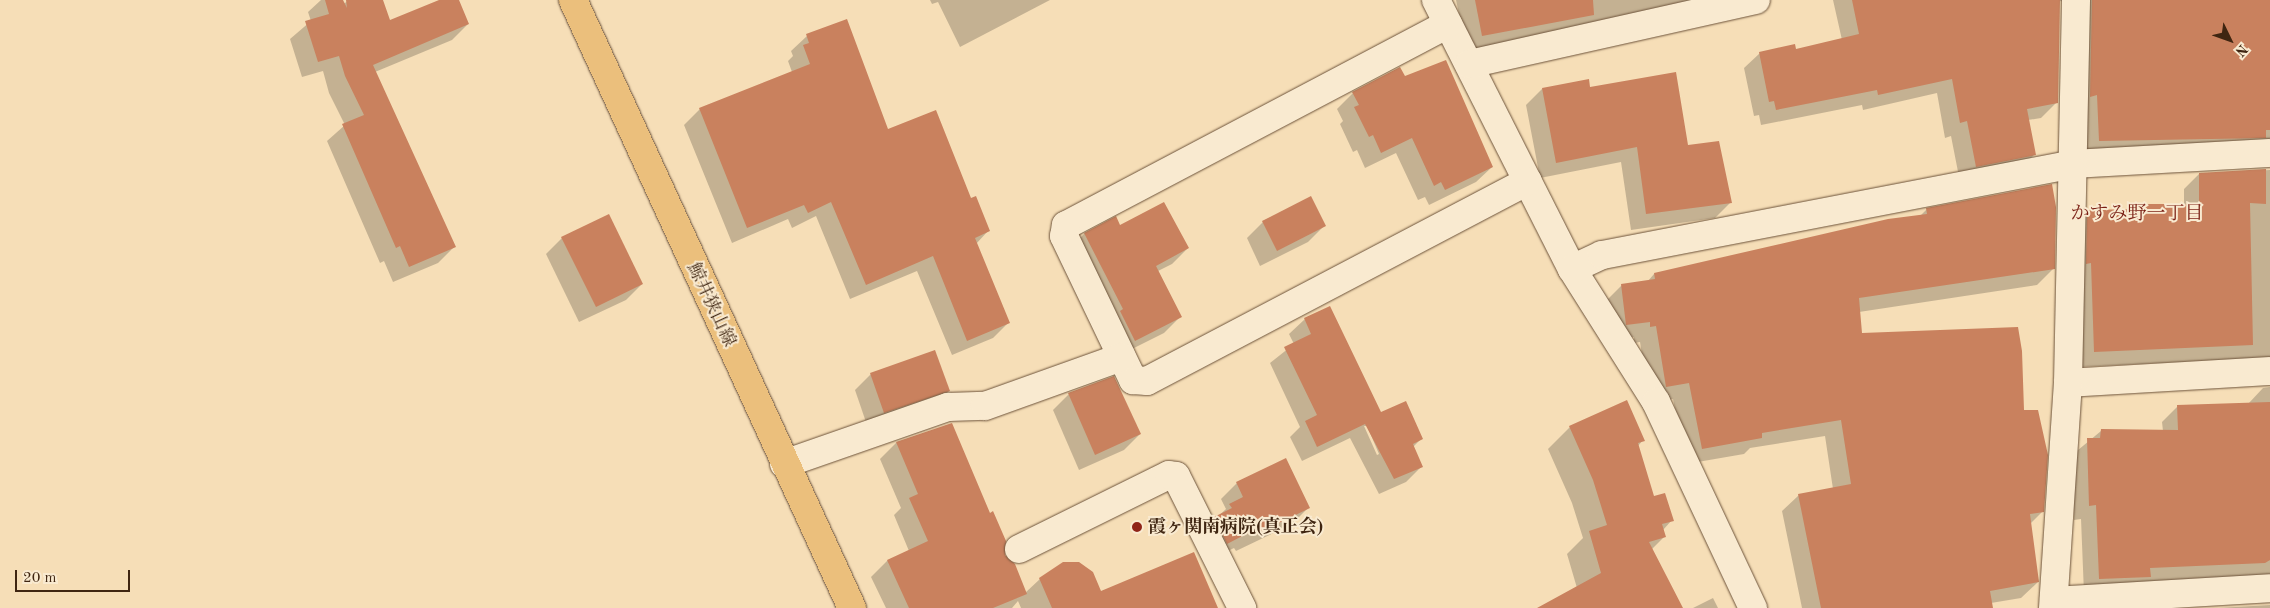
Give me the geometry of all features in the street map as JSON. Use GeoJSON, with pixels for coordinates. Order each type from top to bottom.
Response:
{"type":"FeatureCollection","features":[{"type":"Feature","properties":{"kind":"main road","name":"鯨井狭山線"},"geometry":{"type":"LineString","coordinates":[[573,0],[784,464],[812,516],[852,608]]}},
{"type":"Feature","properties":{"kind":"street"},"geometry":{"type":"LineString","coordinates":[[1436,0],[1572,269],[1656,402],[1753,608]]}},
{"type":"Feature","properties":{"kind":"street"},"geometry":{"type":"LineString","coordinates":[[1469,64],[1756,0]]}},
{"type":"Feature","properties":{"kind":"street"},"geometry":{"type":"LineString","coordinates":[[2076,0],[2068,384],[2053,605],[2270,588]]}},
{"type":"Feature","properties":{"kind":"street"},"geometry":{"type":"LineString","coordinates":[[1448,24],[1066,225],[1064,236],[1133,380],[1147,381],[1528,181]]}},
{"type":"Feature","properties":{"kind":"street"},"geometry":{"type":"LineString","coordinates":[[1572,269],[1602,255],[2074,164],[2270,152]]}},
{"type":"Feature","properties":{"kind":"street"},"geometry":{"type":"LineString","coordinates":[[784,464],[948,407],[985,406],[1122,357]]}},
{"type":"Feature","properties":{"kind":"street"},"geometry":{"type":"LineString","coordinates":[[2068,384],[2270,371]]}},
{"type":"Feature","properties":{"kind":"street"},"geometry":{"type":"LineString","coordinates":[[1019,549],[1169,474],[1176,476],[1242,608]]}},
{"type":"Feature","properties":{"kind":"building"},"geometry":{"type":"Polygon","coordinates":[[[325,0],[343,0],[347,8],[346,0],[383,0],[390,20],[439,0],[459,0],[469,24],[373,65],[456,247],[409,267],[400,246],[396,248],[342,124],[364,115],[345,76],[339,56],[318,62],[305,21],[329,14],[325,0]]]}},
{"type":"Feature","properties":{"kind":"building"},"geometry":{"type":"Polygon","coordinates":[[[1475,0],[1593,0],[1594,15],[1482,36],[1475,0]]]}},
{"type":"Feature","properties":{"kind":"building"},"geometry":{"type":"Polygon","coordinates":[[[1852,0],[2060,0],[2058,103],[2027,109],[2036,155],[1976,167],[1967,121],[1960,123],[1952,79],[1878,95],[1877,90],[1776,110],[1774,101],[1769,102],[1759,52],[1795,44],[1796,49],[1859,34],[1852,0]]]}},
{"type":"Feature","properties":{"kind":"building"},"geometry":{"type":"Polygon","coordinates":[[[2092,0],[2270,0],[2270,130],[2266,130],[2266,138],[2099,141],[2097,95],[2090,97],[2092,0]]]}},
{"type":"Feature","properties":{"kind":"building"},"geometry":{"type":"Polygon","coordinates":[[[847,19],[888,129],[936,110],[971,198],[976,196],[990,231],[975,238],[1010,323],[967,341],[933,256],[866,285],[831,202],[808,213],[804,205],[747,228],[699,108],[810,64],[803,45],[809,43],[806,34],[847,19]]]}},
{"type":"Feature","properties":{"kind":"building"},"geometry":{"type":"Polygon","coordinates":[[[1446,60],[1493,167],[1445,190],[1441,182],[1434,186],[1412,138],[1381,153],[1373,135],[1369,137],[1354,107],[1359,105],[1352,92],[1400,67],[1405,76],[1446,60]]]}},
{"type":"Feature","properties":{"kind":"building"},"geometry":{"type":"Polygon","coordinates":[[[1676,72],[1688,145],[1719,141],[1732,203],[1646,214],[1637,147],[1556,163],[1542,88],[1589,79],[1590,87],[1676,72]]]}},
{"type":"Feature","properties":{"kind":"building"},"geometry":{"type":"Polygon","coordinates":[[[2266,169],[2266,204],[2250,203],[2253,345],[2094,352],[2091,263],[2086,264],[2087,210],[2138,209],[2137,204],[2199,204],[2199,173],[2266,169]]]}},
{"type":"Feature","properties":{"kind":"building"},"geometry":{"type":"Polygon","coordinates":[[[2052,184],[2056,207],[2055,269],[1859,298],[1862,333],[2018,327],[2022,351],[2024,410],[2038,410],[2048,455],[2044,512],[2030,514],[2039,582],[1990,591],[1993,608],[1821,608],[1798,494],[1851,484],[1841,420],[1762,433],[1762,438],[1702,449],[1689,383],[1666,387],[1656,326],[1650,327],[1650,322],[1626,325],[1621,284],[1655,279],[1654,273],[1888,219],[1927,214],[1926,208],[2052,184]]]}},
{"type":"Feature","properties":{"kind":"building"},"geometry":{"type":"Polygon","coordinates":[[[1311,196],[1326,226],[1277,251],[1262,221],[1311,196]]]}},
{"type":"Feature","properties":{"kind":"building"},"geometry":{"type":"Polygon","coordinates":[[[1164,202],[1189,248],[1156,266],[1182,317],[1135,341],[1120,311],[1123,309],[1084,233],[1116,216],[1120,225],[1164,202]]]}},
{"type":"Feature","properties":{"kind":"building"},"geometry":{"type":"Polygon","coordinates":[[[609,214],[643,284],[596,307],[561,237],[609,214]]]}},
{"type":"Feature","properties":{"kind":"building"},"geometry":{"type":"Polygon","coordinates":[[[1330,306],[1381,412],[1406,401],[1423,439],[1413,444],[1423,467],[1394,479],[1365,424],[1317,447],[1305,421],[1317,415],[1284,347],[1311,334],[1304,318],[1330,306]]]}},
{"type":"Feature","properties":{"kind":"building"},"geometry":{"type":"Polygon","coordinates":[[[935,350],[950,391],[884,413],[870,373],[935,350]]]}},
{"type":"Feature","properties":{"kind":"building"},"geometry":{"type":"Polygon","coordinates":[[[1114,376],[1141,434],[1095,455],[1068,393],[1114,376]]]}},
{"type":"Feature","properties":{"kind":"building"},"geometry":{"type":"Polygon","coordinates":[[[1627,400],[1645,441],[1638,443],[1654,496],[1665,493],[1674,521],[1662,524],[1666,537],[1649,542],[1683,608],[1537,608],[1601,573],[1589,531],[1607,525],[1593,480],[1569,426],[1627,400]]]}},
{"type":"Feature","properties":{"kind":"building"},"geometry":{"type":"Polygon","coordinates":[[[2270,402],[2270,560],[2265,563],[2150,568],[2151,577],[2099,579],[2096,505],[2089,506],[2087,438],[2100,438],[2101,429],[2178,430],[2177,405],[2270,402]]]}},
{"type":"Feature","properties":{"kind":"building"},"geometry":{"type":"Polygon","coordinates":[[[952,423],[990,513],[993,511],[1006,541],[1005,555],[1015,564],[1027,594],[993,608],[909,608],[887,560],[928,541],[909,498],[918,494],[896,442],[952,423]]]}},
{"type":"Feature","properties":{"kind":"building"},"geometry":{"type":"Polygon","coordinates":[[[1286,458],[1310,508],[1252,536],[1250,532],[1227,544],[1214,517],[1232,508],[1229,504],[1243,497],[1236,482],[1286,458]]]}},
{"type":"Feature","properties":{"kind":"building"},"geometry":{"type":"Polygon","coordinates":[[[1194,552],[1218,608],[1052,608],[1039,578],[1063,562],[1079,562],[1093,572],[1101,591],[1194,552]]]}},
{"type":"Feature","properties":{"kind":"place","name":"霞ヶ関南病院(真正会)"},"geometry":{"type":"Point","coordinates":[1137,527]}},
{"type":"Feature","properties":{"kind":"district","name":"かすみ野一丁目"},"geometry":{"type":"Point","coordinates":[2137,215]}}]}
